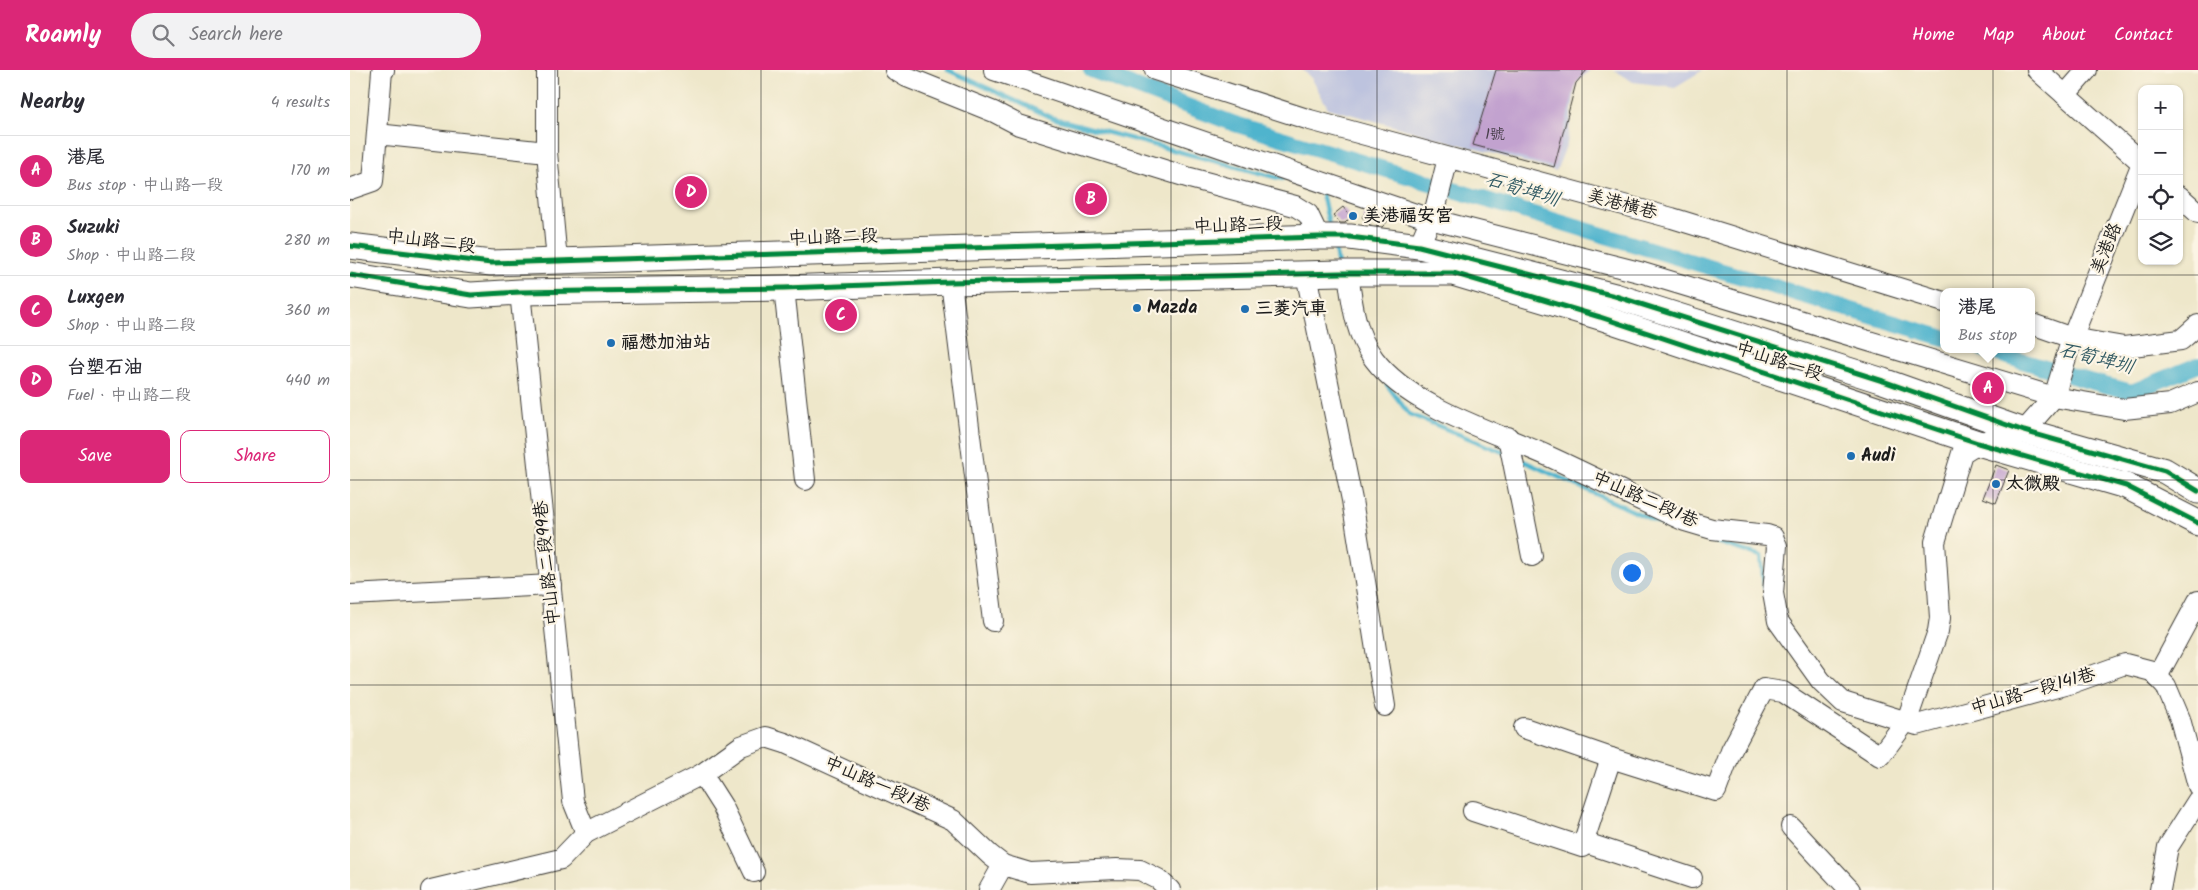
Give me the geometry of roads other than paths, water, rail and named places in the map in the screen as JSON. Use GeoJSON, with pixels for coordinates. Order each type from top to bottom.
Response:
{"type":"FeatureCollection","features":[{"type":"Feature","properties":{"kind":"main road","name":"中山路二段"},"geometry":{"type":"LineString","coordinates":[[350,246],[491,263],[1350,237]]}},
{"type":"Feature","properties":{"kind":"main road","name":"中山路一段"},"geometry":{"type":"LineString","coordinates":[[1350,237],[1420,246],[1615,296],[1883,381],[2024,431],[2165,471],[2198,491]]}},
{"type":"Feature","properties":{"kind":"main road","name":"中山路一段"},"geometry":{"type":"LineString","coordinates":[[1306,274],[1453,273],[1600,317],[1978,443],[2126,486],[2198,523]]}},
{"type":"Feature","properties":{"kind":"main road"},"geometry":{"type":"LineString","coordinates":[[350,275],[472,294],[1306,274]]}},
{"type":"Feature","properties":{"kind":"street"},"geometry":{"type":"LineString","coordinates":[[350,189],[372,182],[382,71],[384,70]]}},
{"type":"Feature","properties":{"kind":"street"},"geometry":{"type":"LineString","coordinates":[[547,70],[547,152],[557,261]]}},
{"type":"Feature","properties":{"kind":"street"},"geometry":{"type":"LineString","coordinates":[[895,70],[907,77],[1019,124],[1190,178],[1296,206],[1308,214],[1319,237]]}},
{"type":"Feature","properties":{"kind":"street"},"geometry":{"type":"LineString","coordinates":[[994,70],[1433,213],[2055,392],[2124,409],[2170,404],[2198,392]]}},
{"type":"Feature","properties":{"kind":"street","name":"美港橫巷"},"geometry":{"type":"LineString","coordinates":[[1155,70],[1310,120],[1672,218],[1940,301]]}},
{"type":"Feature","properties":{"kind":"street","name":"美港路"},"geometry":{"type":"LineString","coordinates":[[2037,70],[2142,163],[2069,345]]}},
{"type":"Feature","properties":{"kind":"street"},"geometry":{"type":"LineString","coordinates":[[2065,95],[2087,70]]}},
{"type":"Feature","properties":{"kind":"street"},"geometry":{"type":"LineString","coordinates":[[377,134],[547,152]]}},
{"type":"Feature","properties":{"kind":"street"},"geometry":{"type":"LineString","coordinates":[[1420,246],[1433,213],[1448,158]]}},
{"type":"Feature","properties":{"kind":"street"},"geometry":{"type":"LineString","coordinates":[[2183,200],[2198,213]]}},
{"type":"Feature","properties":{"kind":"street","name":"中山路二段1巷"},"geometry":{"type":"LineString","coordinates":[[1344,273],[1358,330],[1373,359],[1393,380],[1426,404],[1508,438],[1685,521],[1712,529],[1767,535],[1773,538],[1777,546],[1773,593],[1778,621],[1821,682],[1843,702],[1896,720],[1907,720]]}},
{"type":"Feature","properties":{"kind":"street"},"geometry":{"type":"LineString","coordinates":[[1306,274],[1352,500],[1385,706]]}},
{"type":"Feature","properties":{"kind":"street"},"geometry":{"type":"LineString","coordinates":[[951,282],[993,621]]}},
{"type":"Feature","properties":{"kind":"street"},"geometry":{"type":"LineString","coordinates":[[784,288],[805,480]]}},
{"type":"Feature","properties":{"kind":"street","name":"中山路二段99巷"},"geometry":{"type":"LineString","coordinates":[[520,292],[573,801],[586,833]]}},
{"type":"Feature","properties":{"kind":"street"},"geometry":{"type":"LineString","coordinates":[[2035,326],[2069,345],[2124,347],[2181,340],[2198,324]]}},
{"type":"Feature","properties":{"kind":"street"},"geometry":{"type":"LineString","coordinates":[[1524,728],[1716,791],[1731,751],[1764,689],[1783,692],[1880,756],[1907,720],[1938,631],[1940,618],[1935,542],[1962,453],[1978,443],[2024,431],[2055,392],[2069,345]]}},
{"type":"Feature","properties":{"kind":"street"},"geometry":{"type":"LineString","coordinates":[[1508,438],[1532,556]]}},
{"type":"Feature","properties":{"kind":"street"},"geometry":{"type":"LineString","coordinates":[[350,595],[551,585]]}},
{"type":"Feature","properties":{"kind":"street"},"geometry":{"type":"LineString","coordinates":[[2198,601],[2157,677],[2166,686],[2180,719],[2198,786]]}},
{"type":"Feature","properties":{"kind":"street","name":"中山路一段141巷"},"geometry":{"type":"LineString","coordinates":[[1907,720],[1917,725],[2072,683],[2125,664],[2152,671],[2157,677]]}},
{"type":"Feature","properties":{"kind":"street","name":"中山路一段1巷"},"geometry":{"type":"LineString","coordinates":[[431,890],[561,859],[586,833],[702,774],[741,746],[766,738],[785,743],[953,820],[1003,865],[1030,873],[1116,869],[1140,870],[1158,879],[1170,890]]}},
{"type":"Feature","properties":{"kind":"street"},"geometry":{"type":"LineString","coordinates":[[1473,811],[1582,847],[1611,758]]}},
{"type":"Feature","properties":{"kind":"street"},"geometry":{"type":"LineString","coordinates":[[702,774],[724,807],[754,872]]}},
{"type":"Feature","properties":{"kind":"street"},"geometry":{"type":"LineString","coordinates":[[2162,889],[2168,847],[2198,800]]}},
{"type":"Feature","properties":{"kind":"street"},"geometry":{"type":"LineString","coordinates":[[1792,827],[1850,890]]}},
{"type":"Feature","properties":{"kind":"street"},"geometry":{"type":"LineString","coordinates":[[1584,842],[1692,878]]}},
{"type":"Feature","properties":{"kind":"street"},"geometry":{"type":"LineString","coordinates":[[989,890],[1003,865]]}},
{"type":"Feature","properties":{"kind":"waterway"},"geometry":{"type":"LineString","coordinates":[[948,70],[1053,118],[1282,179]]}},
{"type":"Feature","properties":{"kind":"waterway","name":"石筍埤圳"},"geometry":{"type":"LineString","coordinates":[[1091,70],[1235,124],[1940,337]]}},
{"type":"Feature","properties":{"kind":"waterway"},"geometry":{"type":"LineString","coordinates":[[1321,189],[1330,229]]}},
{"type":"Feature","properties":{"kind":"waterway"},"geometry":{"type":"LineString","coordinates":[[1334,244],[1338,266]]}},
{"type":"Feature","properties":{"kind":"waterway","name":"石筍埤圳"},"geometry":{"type":"LineString","coordinates":[[1995,353],[2132,392],[2198,365]]}},
{"type":"Feature","properties":{"kind":"waterway"},"geometry":{"type":"LineString","coordinates":[[1387,385],[1409,414],[1505,453]]}},
{"type":"Feature","properties":{"kind":"waterway"},"geometry":{"type":"LineString","coordinates":[[1519,459],[1668,527],[1761,556],[1764,587]]}},
{"type":"Feature","properties":{"kind":"place","name":"台塑石油"},"geometry":{"type":"Point","coordinates":[691,192]}},
{"type":"Feature","properties":{"kind":"place","name":"Suzuki"},"geometry":{"type":"Point","coordinates":[1091,199]}},
{"type":"Feature","properties":{"kind":"place","name":"美港福安宮"},"geometry":{"type":"Point","coordinates":[1353,216]}},
{"type":"Feature","properties":{"kind":"place","name":"Mazda"},"geometry":{"type":"Point","coordinates":[1137,308]}},
{"type":"Feature","properties":{"kind":"place","name":"三菱汽車"},"geometry":{"type":"Point","coordinates":[1245,309]}},
{"type":"Feature","properties":{"kind":"place","name":"Luxgen"},"geometry":{"type":"Point","coordinates":[841,315]}},
{"type":"Feature","properties":{"kind":"place","name":"福懋加油站"},"geometry":{"type":"Point","coordinates":[611,343]}},
{"type":"Feature","properties":{"kind":"place","name":"港尾"},"geometry":{"type":"Point","coordinates":[1988,388]}},
{"type":"Feature","properties":{"kind":"place","name":"Audi"},"geometry":{"type":"Point","coordinates":[1851,456]}},
{"type":"Feature","properties":{"kind":"place","name":"太微殿"},"geometry":{"type":"Point","coordinates":[1996,484]}}]}
